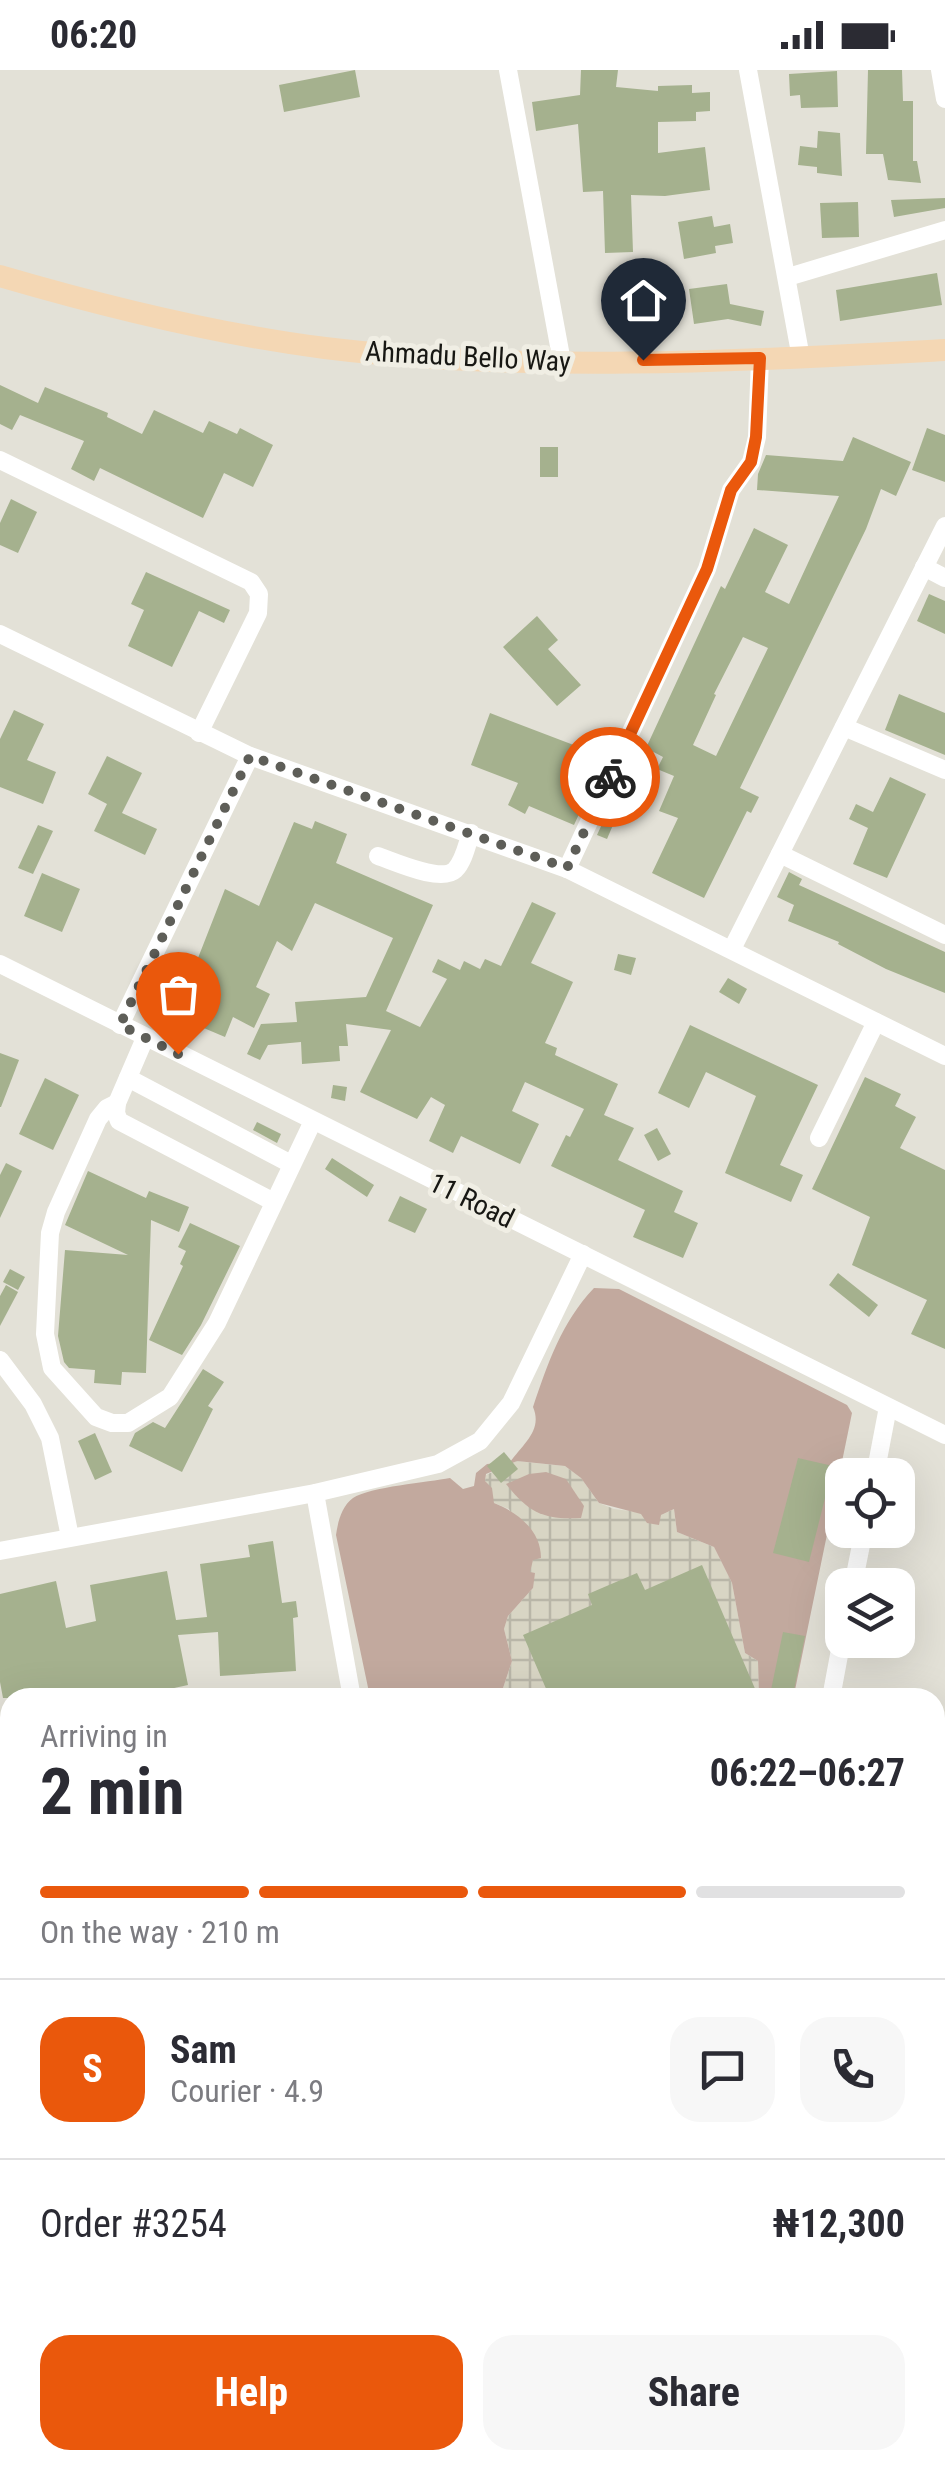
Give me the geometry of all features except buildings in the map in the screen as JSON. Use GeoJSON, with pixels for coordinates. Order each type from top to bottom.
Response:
{"type":"FeatureCollection","features":[{"type":"Feature","properties":{"kind":"main road","name":"Ahmadu Bello Way"},"geometry":{"type":"LineString","coordinates":[[0,276],[246,336],[417,356],[562,362],[800,358],[945,350]]}},
{"type":"Feature","properties":{"kind":"street"},"geometry":{"type":"LineString","coordinates":[[508,70],[562,362]]}},
{"type":"Feature","properties":{"kind":"street"},"geometry":{"type":"LineString","coordinates":[[748,70],[800,358]]}},
{"type":"Feature","properties":{"kind":"street"},"geometry":{"type":"LineString","coordinates":[[940,70],[945,100]]}},
{"type":"Feature","properties":{"kind":"street"},"geometry":{"type":"LineString","coordinates":[[788,276],[945,230]]}},
{"type":"Feature","properties":{"kind":"street"},"geometry":{"type":"LineString","coordinates":[[567,868],[707,569],[731,490],[751,462],[760,358]]}},
{"type":"Feature","properties":{"kind":"street"},"geometry":{"type":"LineString","coordinates":[[0,460],[251,582],[258,594],[258,613],[199,733]]}},
{"type":"Feature","properties":{"kind":"street"},"geometry":{"type":"LineString","coordinates":[[732,949],[945,526]]}},
{"type":"Feature","properties":{"kind":"street"},"geometry":{"type":"LineString","coordinates":[[924,567],[945,578]]}},
{"type":"Feature","properties":{"kind":"street"},"geometry":{"type":"LineString","coordinates":[[0,634],[250,756],[567,868],[945,1056]]}},
{"type":"Feature","properties":{"kind":"street"},"geometry":{"type":"LineString","coordinates":[[844,727],[945,770]]}},
{"type":"Feature","properties":{"kind":"street"},"geometry":{"type":"LineString","coordinates":[[120,1025],[250,756]]}},
{"type":"Feature","properties":{"kind":"street"},"geometry":{"type":"LineString","coordinates":[[378,856],[439,876],[450,874],[458,867],[472,833]]}},
{"type":"Feature","properties":{"kind":"street"},"geometry":{"type":"LineString","coordinates":[[780,854],[945,935]]}},
{"type":"Feature","properties":{"kind":"street","name":"11 Road"},"geometry":{"type":"LineString","coordinates":[[0,964],[945,1435]]}},
{"type":"Feature","properties":{"kind":"street"},"geometry":{"type":"LineString","coordinates":[[819,1138],[876,1022]]}},
{"type":"Feature","properties":{"kind":"street"},"geometry":{"type":"LineString","coordinates":[[145,1038],[117,1102],[120,1120],[272,1201]]}},
{"type":"Feature","properties":{"kind":"street"},"geometry":{"type":"LineString","coordinates":[[128,1078],[290,1164]]}},
{"type":"Feature","properties":{"kind":"street"},"geometry":{"type":"LineString","coordinates":[[117,1102],[98,1118],[56,1212],[50,1234],[47,1352],[52,1368],[96,1417],[112,1423],[128,1422],[170,1397],[217,1323],[312,1121]]}},
{"type":"Feature","properties":{"kind":"street"},"geometry":{"type":"LineString","coordinates":[[0,1551],[314,1493],[438,1464],[480,1441],[511,1403],[583,1254]]}},
{"type":"Feature","properties":{"kind":"street"},"geometry":{"type":"LineString","coordinates":[[0,1360],[33,1404],[50,1438],[70,1537]]}},
{"type":"Feature","properties":{"kind":"street"},"geometry":{"type":"LineString","coordinates":[[878,1458],[888,1407]]}},
{"type":"Feature","properties":{"kind":"street"},"geometry":{"type":"LineString","coordinates":[[314,1493],[350,1688]]}},
{"type":"Feature","properties":{"kind":"street"},"geometry":{"type":"LineString","coordinates":[[833,1688],[838,1658]]}},
{"type":"Feature","properties":{"kind":"shaded area"},"geometry":{"type":"Polygon","coordinates":[[[594,1288],[619,1289],[847,1405],[852,1413],[843,1458],[825,1458],[825,1544],[795,1688],[759,1688],[758,1661],[745,1653],[732,1583],[714,1547],[677,1532],[674,1509],[661,1515],[659,1525],[647,1523],[641,1514],[599,1503],[581,1478],[565,1466],[517,1461],[486,1474],[485,1481],[492,1488],[494,1503],[511,1511],[532,1531],[541,1558],[533,1560],[533,1588],[508,1616],[504,1629],[512,1661],[503,1688],[368,1688],[336,1535],[343,1510],[353,1498],[385,1488],[450,1478],[463,1489],[474,1486],[476,1473],[487,1464],[510,1462],[534,1430],[533,1407],[557,1344],[594,1288]]]}},
{"type":"Feature","properties":{"kind":"shaded area"},"geometry":{"type":"Polygon","coordinates":[[[516,1461],[565,1466],[581,1478],[599,1503],[614,1509],[661,1515],[674,1509],[677,1532],[714,1547],[732,1583],[745,1653],[758,1661],[759,1688],[503,1688],[512,1661],[504,1629],[508,1616],[533,1588],[529,1568],[533,1560],[509,1509],[494,1503],[486,1475],[516,1461]]]}},
{"type":"Feature","properties":{"kind":"shaded area"},"geometry":{"type":"Polygon","coordinates":[[[546,1472],[566,1479],[584,1506],[581,1518],[538,1513],[506,1484],[546,1472]]]}},
{"type":"Feature","properties":{"kind":"way so far"},"geometry":{"type":"LineString","coordinates":[[178,1054],[120,1025],[250,756],[567,868],[610,777]]}},
{"type":"Feature","properties":{"kind":"route"},"geometry":{"type":"LineString","coordinates":[[610,777],[707,569],[731,490],[751,462],[756,437],[760,358],[643,360]]}}]}
